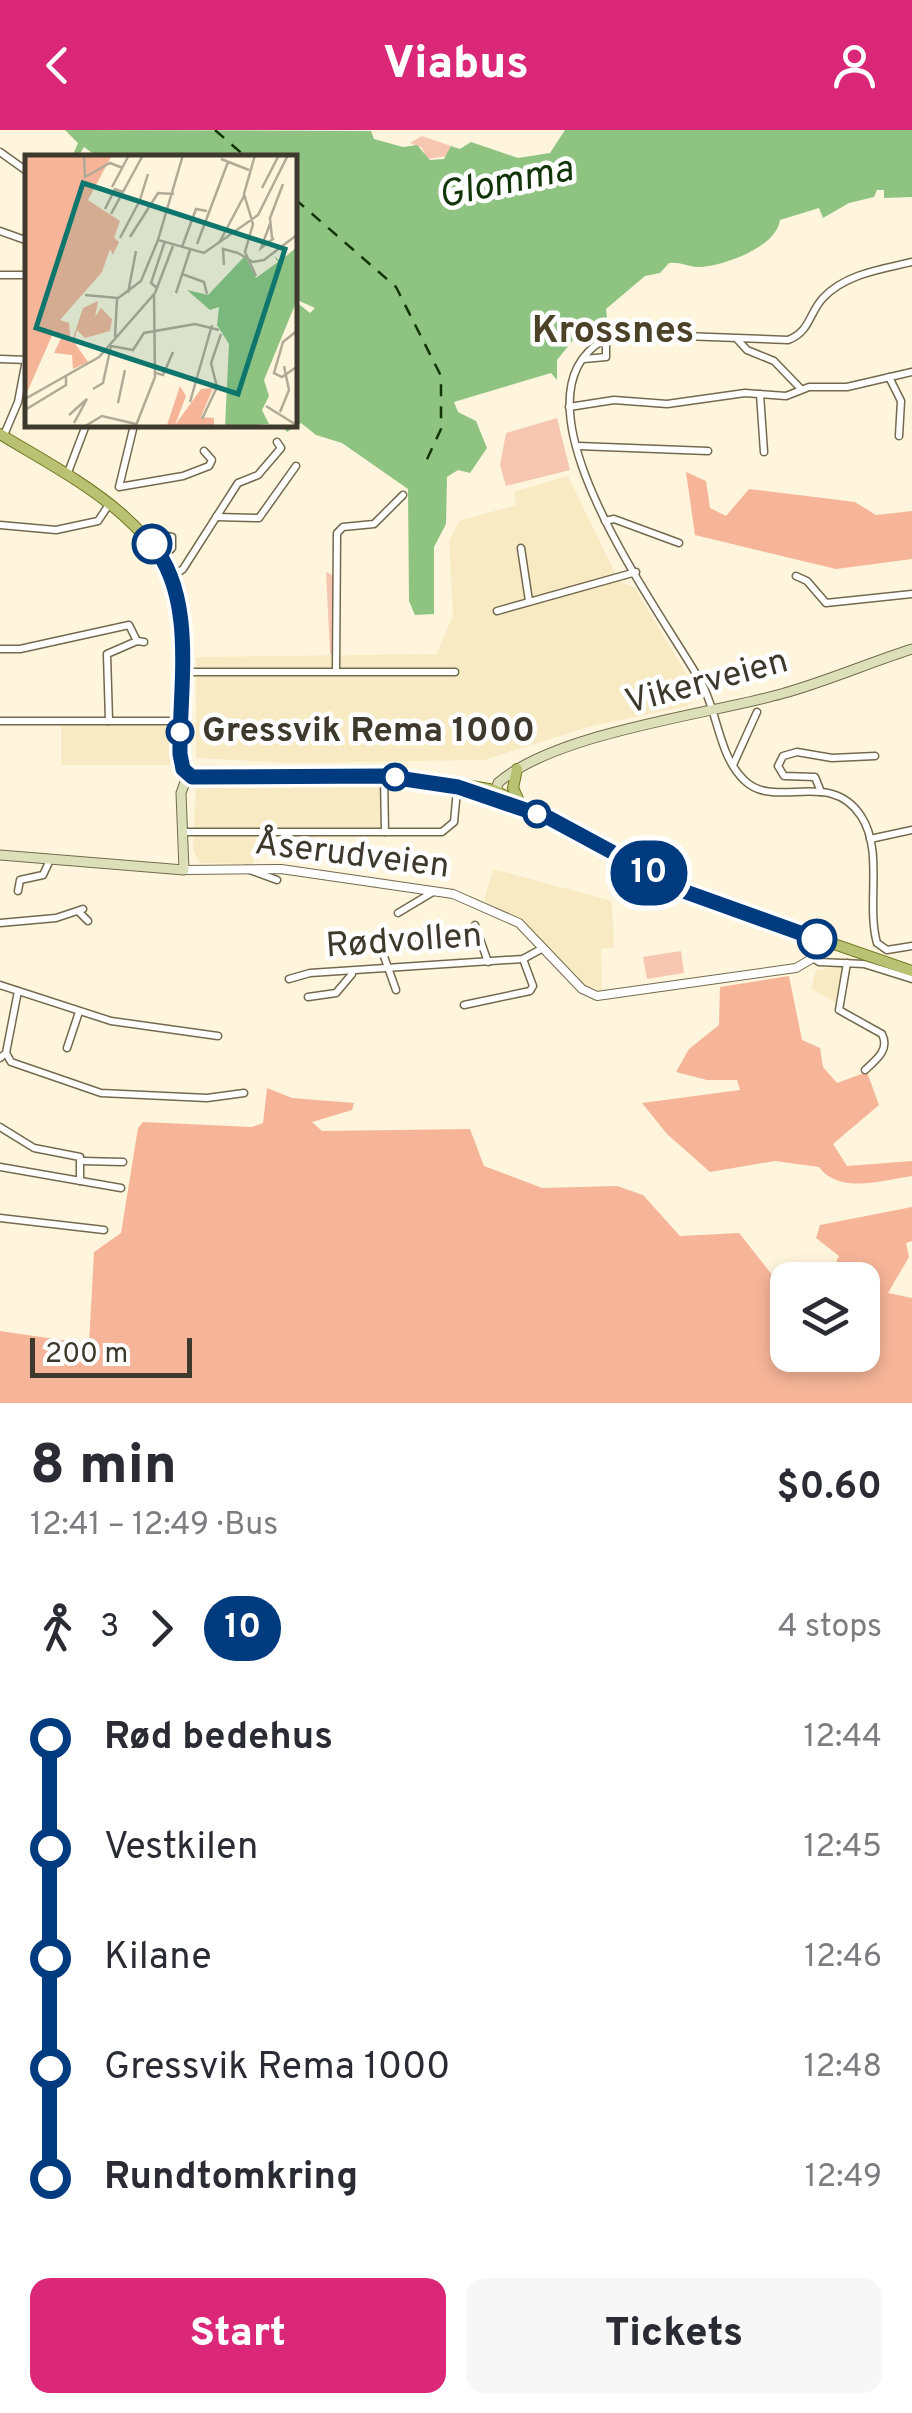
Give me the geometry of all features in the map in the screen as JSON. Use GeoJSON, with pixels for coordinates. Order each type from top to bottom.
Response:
{"type":"FeatureCollection","features":[{"type":"Feature","properties":{"kind":"main road"},"geometry":{"type":"LineString","coordinates":[[2,435],[108,506],[148,540],[162,558],[172,578],[179,608],[180,760],[188,774]]}},
{"type":"Feature","properties":{"kind":"main road","name":"Vikerveien"},"geometry":{"type":"LineString","coordinates":[[517,769],[536,758],[714,708],[785,693],[912,649]]}},
{"type":"Feature","properties":{"kind":"main road"},"geometry":{"type":"LineString","coordinates":[[496,793],[517,769]]}},
{"type":"Feature","properties":{"kind":"main road"},"geometry":{"type":"LineString","coordinates":[[517,769],[513,788],[518,800]]}},
{"type":"Feature","properties":{"kind":"main road"},"geometry":{"type":"LineString","coordinates":[[188,774],[384,776],[496,793],[518,800],[686,892],[912,971]]}},
{"type":"Feature","properties":{"kind":"main road"},"geometry":{"type":"LineString","coordinates":[[0,855],[184,870],[180,832],[182,788],[188,774]]}},
{"type":"Feature","properties":{"kind":"main road"},"geometry":{"type":"LineString","coordinates":[[496,793],[549,818]]}},
{"type":"Feature","properties":{"kind":"street"},"geometry":{"type":"LineString","coordinates":[[0,152],[25,170]]}},
{"type":"Feature","properties":{"kind":"street"},"geometry":{"type":"LineString","coordinates":[[0,231],[25,240]]}},
{"type":"Feature","properties":{"kind":"street"},"geometry":{"type":"LineString","coordinates":[[912,262],[874,270],[836,287],[796,338],[776,341],[630,334],[602,341],[584,359],[569,386],[569,407],[578,446],[604,520],[714,708],[723,746],[734,764],[755,787],[821,792],[849,800],[870,838],[877,943],[887,950],[912,946]]}},
{"type":"Feature","properties":{"kind":"street"},"geometry":{"type":"LineString","coordinates":[[0,276],[25,275]]}},
{"type":"Feature","properties":{"kind":"street"},"geometry":{"type":"LineString","coordinates":[[736,337],[748,350],[774,362],[801,389]]}},
{"type":"Feature","properties":{"kind":"street"},"geometry":{"type":"LineString","coordinates":[[584,359],[606,357],[608,348],[602,341]]}},
{"type":"Feature","properties":{"kind":"street"},"geometry":{"type":"LineString","coordinates":[[0,359],[25,360]]}},
{"type":"Feature","properties":{"kind":"street"},"geometry":{"type":"LineString","coordinates":[[2,435],[18,402],[25,369]]}},
{"type":"Feature","properties":{"kind":"street"},"geometry":{"type":"LineString","coordinates":[[569,407],[614,400],[666,404],[760,394],[786,396],[801,389],[848,387],[912,372]]}},
{"type":"Feature","properties":{"kind":"street"},"geometry":{"type":"LineString","coordinates":[[889,377],[901,401],[899,436]]}},
{"type":"Feature","properties":{"kind":"street"},"geometry":{"type":"LineString","coordinates":[[760,394],[764,452]]}},
{"type":"Feature","properties":{"kind":"street"},"geometry":{"type":"LineString","coordinates":[[18,402],[25,403]]}},
{"type":"Feature","properties":{"kind":"street"},"geometry":{"type":"LineString","coordinates":[[67,476],[85,428]]}},
{"type":"Feature","properties":{"kind":"street"},"geometry":{"type":"LineString","coordinates":[[133,428],[119,487],[183,476],[209,466],[212,460],[204,451]]}},
{"type":"Feature","properties":{"kind":"street"},"geometry":{"type":"LineString","coordinates":[[172,578],[184,569],[238,483],[258,474],[278,456],[281,448],[277,442]]}},
{"type":"Feature","properties":{"kind":"street"},"geometry":{"type":"LineString","coordinates":[[578,446],[708,450]]}},
{"type":"Feature","properties":{"kind":"street"},"geometry":{"type":"LineString","coordinates":[[216,517],[258,518],[296,466]]}},
{"type":"Feature","properties":{"kind":"street"},"geometry":{"type":"LineString","coordinates":[[336,671],[337,533],[343,527],[374,524],[403,495]]}},
{"type":"Feature","properties":{"kind":"street"},"geometry":{"type":"LineString","coordinates":[[0,524],[56,530],[98,520],[108,506]]}},
{"type":"Feature","properties":{"kind":"street"},"geometry":{"type":"LineString","coordinates":[[604,520],[614,520],[679,544]]}},
{"type":"Feature","properties":{"kind":"street"},"geometry":{"type":"LineString","coordinates":[[148,540],[164,534],[172,538],[172,548],[162,558]]}},
{"type":"Feature","properties":{"kind":"street"},"geometry":{"type":"LineString","coordinates":[[522,548],[529,601]]}},
{"type":"Feature","properties":{"kind":"street"},"geometry":{"type":"LineString","coordinates":[[497,611],[636,572]]}},
{"type":"Feature","properties":{"kind":"street"},"geometry":{"type":"LineString","coordinates":[[796,576],[807,581],[826,604],[912,594]]}},
{"type":"Feature","properties":{"kind":"street"},"geometry":{"type":"LineString","coordinates":[[0,649],[20,649],[129,625],[140,642],[113,650],[106,659],[109,721]]}},
{"type":"Feature","properties":{"kind":"street"},"geometry":{"type":"LineString","coordinates":[[180,672],[454,672]]}},
{"type":"Feature","properties":{"kind":"street"},"geometry":{"type":"LineString","coordinates":[[734,764],[757,712]]}},
{"type":"Feature","properties":{"kind":"street"},"geometry":{"type":"LineString","coordinates":[[0,720],[180,721]]}},
{"type":"Feature","properties":{"kind":"street"},"geometry":{"type":"LineString","coordinates":[[821,792],[815,777],[784,776],[778,766],[782,756],[797,752],[832,758],[876,756]]}},
{"type":"Feature","properties":{"kind":"street"},"geometry":{"type":"LineString","coordinates":[[384,776],[384,832]]}},
{"type":"Feature","properties":{"kind":"street"},"geometry":{"type":"LineString","coordinates":[[180,832],[446,830],[454,822],[457,790]]}},
{"type":"Feature","properties":{"kind":"street"},"geometry":{"type":"LineString","coordinates":[[870,838],[912,830]]}},
{"type":"Feature","properties":{"kind":"street"},"geometry":{"type":"LineString","coordinates":[[18,890],[21,878],[44,874],[50,860]]}},
{"type":"Feature","properties":{"kind":"street"},"geometry":{"type":"LineString","coordinates":[[246,869],[256,876],[278,880]]}},
{"type":"Feature","properties":{"kind":"street","name":"Åserudveien"},"geometry":{"type":"LineString","coordinates":[[184,870],[312,872],[440,890],[512,919],[582,989],[597,996],[787,970],[814,958]]}},
{"type":"Feature","properties":{"kind":"street"},"geometry":{"type":"LineString","coordinates":[[398,912],[424,894],[440,890]]}},
{"type":"Feature","properties":{"kind":"street"},"geometry":{"type":"LineString","coordinates":[[0,923],[82,911],[88,922]]}},
{"type":"Feature","properties":{"kind":"street"},"geometry":{"type":"LineString","coordinates":[[475,925],[488,962]]}},
{"type":"Feature","properties":{"kind":"street"},"geometry":{"type":"LineString","coordinates":[[817,939],[814,958],[819,962],[871,965],[912,978]]}},
{"type":"Feature","properties":{"kind":"street"},"geometry":{"type":"LineString","coordinates":[[396,990],[385,971],[382,946],[422,945]]}},
{"type":"Feature","properties":{"kind":"street","name":"Rødvollen"},"geometry":{"type":"LineString","coordinates":[[289,979],[310,973],[385,971],[523,958],[543,948]]}},
{"type":"Feature","properties":{"kind":"street","name":"Rødvollen"},"geometry":{"type":"LineString","coordinates":[[464,1004],[530,990],[534,986],[523,958]]}},
{"type":"Feature","properties":{"kind":"street"},"geometry":{"type":"LineString","coordinates":[[847,963],[840,1010],[884,1038],[882,1054],[865,1070]]}},
{"type":"Feature","properties":{"kind":"street"},"geometry":{"type":"LineString","coordinates":[[308,997],[336,993],[353,973]]}},
{"type":"Feature","properties":{"kind":"street"},"geometry":{"type":"LineString","coordinates":[[0,985],[111,1021],[218,1036]]}},
{"type":"Feature","properties":{"kind":"street"},"geometry":{"type":"LineString","coordinates":[[18,992],[2,1057],[11,1062],[101,1094],[207,1098],[244,1093]]}},
{"type":"Feature","properties":{"kind":"street"},"geometry":{"type":"LineString","coordinates":[[67,1048],[79,1012]]}},
{"type":"Feature","properties":{"kind":"street"},"geometry":{"type":"LineString","coordinates":[[0,1127],[34,1148],[73,1154],[82,1161],[123,1162]]}},
{"type":"Feature","properties":{"kind":"street"},"geometry":{"type":"LineString","coordinates":[[80,1181],[82,1161]]}},
{"type":"Feature","properties":{"kind":"street"},"geometry":{"type":"LineString","coordinates":[[0,1167],[121,1188]]}},
{"type":"Feature","properties":{"kind":"street"},"geometry":{"type":"LineString","coordinates":[[0,1218],[104,1230]]}},
{"type":"Feature","properties":{"kind":"shaded area"},"geometry":{"type":"Polygon","coordinates":[[[422,136],[451,146],[448,156],[427,159],[422,148],[410,143],[422,136]]]}},
{"type":"Feature","properties":{"kind":"shaded area"},"geometry":{"type":"Polygon","coordinates":[[[557,418],[570,470],[506,486],[500,465],[506,433],[557,418]]]}},
{"type":"Feature","properties":{"kind":"shaded area"},"geometry":{"type":"Polygon","coordinates":[[[686,472],[706,481],[710,508],[726,516],[749,489],[855,502],[876,515],[912,511],[912,559],[836,569],[695,535],[686,472]]]}},
{"type":"Feature","properties":{"kind":"shaded area"},"geometry":{"type":"Polygon","coordinates":[[[568,476],[619,581],[635,588],[699,695],[687,706],[592,726],[484,760],[291,763],[196,758],[196,657],[437,654],[453,615],[449,541],[459,521],[516,505],[514,492],[568,476]]]}},
{"type":"Feature","properties":{"kind":"shaded area"},"geometry":{"type":"Polygon","coordinates":[[[326,572],[334,576],[333,656],[330,654],[326,572]]]}},
{"type":"Feature","properties":{"kind":"shaded area"},"geometry":{"type":"Polygon","coordinates":[[[154,723],[170,727],[171,765],[61,765],[61,724],[154,723]]]}},
{"type":"Feature","properties":{"kind":"shaded area"},"geometry":{"type":"Polygon","coordinates":[[[372,782],[380,787],[381,836],[256,836],[253,864],[199,863],[193,849],[196,783],[372,782]]]}},
{"type":"Feature","properties":{"kind":"shaded area"},"geometry":{"type":"Polygon","coordinates":[[[493,869],[612,901],[614,948],[601,949],[602,991],[584,985],[521,920],[484,901],[493,869]]]}},
{"type":"Feature","properties":{"kind":"shaded area"},"geometry":{"type":"Polygon","coordinates":[[[681,951],[684,973],[647,979],[643,957],[681,951]]]}},
{"type":"Feature","properties":{"kind":"shaded area"},"geometry":{"type":"Polygon","coordinates":[[[840,966],[843,971],[837,1003],[811,989],[816,970],[840,966]]]}},
{"type":"Feature","properties":{"kind":"shaded area"},"geometry":{"type":"Polygon","coordinates":[[[789,976],[802,1040],[820,1048],[823,1067],[837,1083],[867,1072],[879,1105],[833,1144],[847,1166],[912,1161],[912,1176],[850,1183],[828,1176],[819,1167],[775,1161],[710,1172],[667,1134],[642,1103],[740,1090],[737,1080],[707,1080],[676,1072],[689,1049],[719,1025],[720,987],[789,976]]]}},
{"type":"Feature","properties":{"kind":"shaded area"},"geometry":{"type":"Polygon","coordinates":[[[267,1088],[292,1098],[354,1103],[352,1110],[312,1122],[322,1131],[470,1129],[484,1166],[542,1188],[617,1186],[643,1195],[680,1236],[739,1233],[770,1272],[770,1372],[880,1372],[880,1262],[836,1262],[839,1256],[816,1238],[820,1225],[912,1207],[912,1241],[906,1243],[909,1257],[888,1293],[912,1298],[912,1403],[0,1403],[0,1331],[89,1344],[94,1252],[121,1233],[138,1128],[143,1122],[252,1127],[263,1123],[267,1088]]]}},
{"type":"Feature","properties":{"kind":"water","name":"Glomma"},"geometry":{"type":"Polygon","coordinates":[[[65,130],[371,131],[374,139],[403,147],[417,145],[430,160],[444,159],[451,146],[460,149],[471,142],[518,158],[550,153],[565,130],[912,130],[912,197],[884,198],[884,190],[877,190],[874,197],[849,203],[823,218],[819,208],[780,220],[770,238],[737,258],[702,267],[669,263],[660,273],[645,276],[606,309],[607,318],[582,329],[557,360],[557,380],[551,373],[454,402],[458,412],[476,421],[487,448],[470,473],[458,470],[447,477],[446,524],[434,547],[434,614],[415,615],[409,601],[408,489],[342,443],[298,425],[298,303],[310,313],[315,308],[298,300],[298,155],[95,155],[84,147],[79,155],[73,155],[78,143],[65,130]]]}},
{"type":"Feature","properties":{"kind":"ferry route"},"geometry":{"type":"LineString","coordinates":[[215,130],[244,155]]}},
{"type":"Feature","properties":{"kind":"ferry route"},"geometry":{"type":"LineString","coordinates":[[298,202],[396,287],[441,376],[441,429],[423,468]]}},
{"type":"Feature","properties":{"kind":"bus line","name":"10"},"geometry":{"type":"LineString","coordinates":[[152,544],[168,569],[179,608],[180,754],[183,769],[192,777],[384,776],[458,787],[549,818],[714,904],[817,939]]}},
{"type":"Feature","properties":{"kind":"place","name":"Gressvik Rema 1000"},"geometry":{"type":"Point","coordinates":[180,732]}},
{"type":"Feature","properties":{"kind":"district","name":"Krossnes"},"geometry":{"type":"Point","coordinates":[613,332]}}]}
